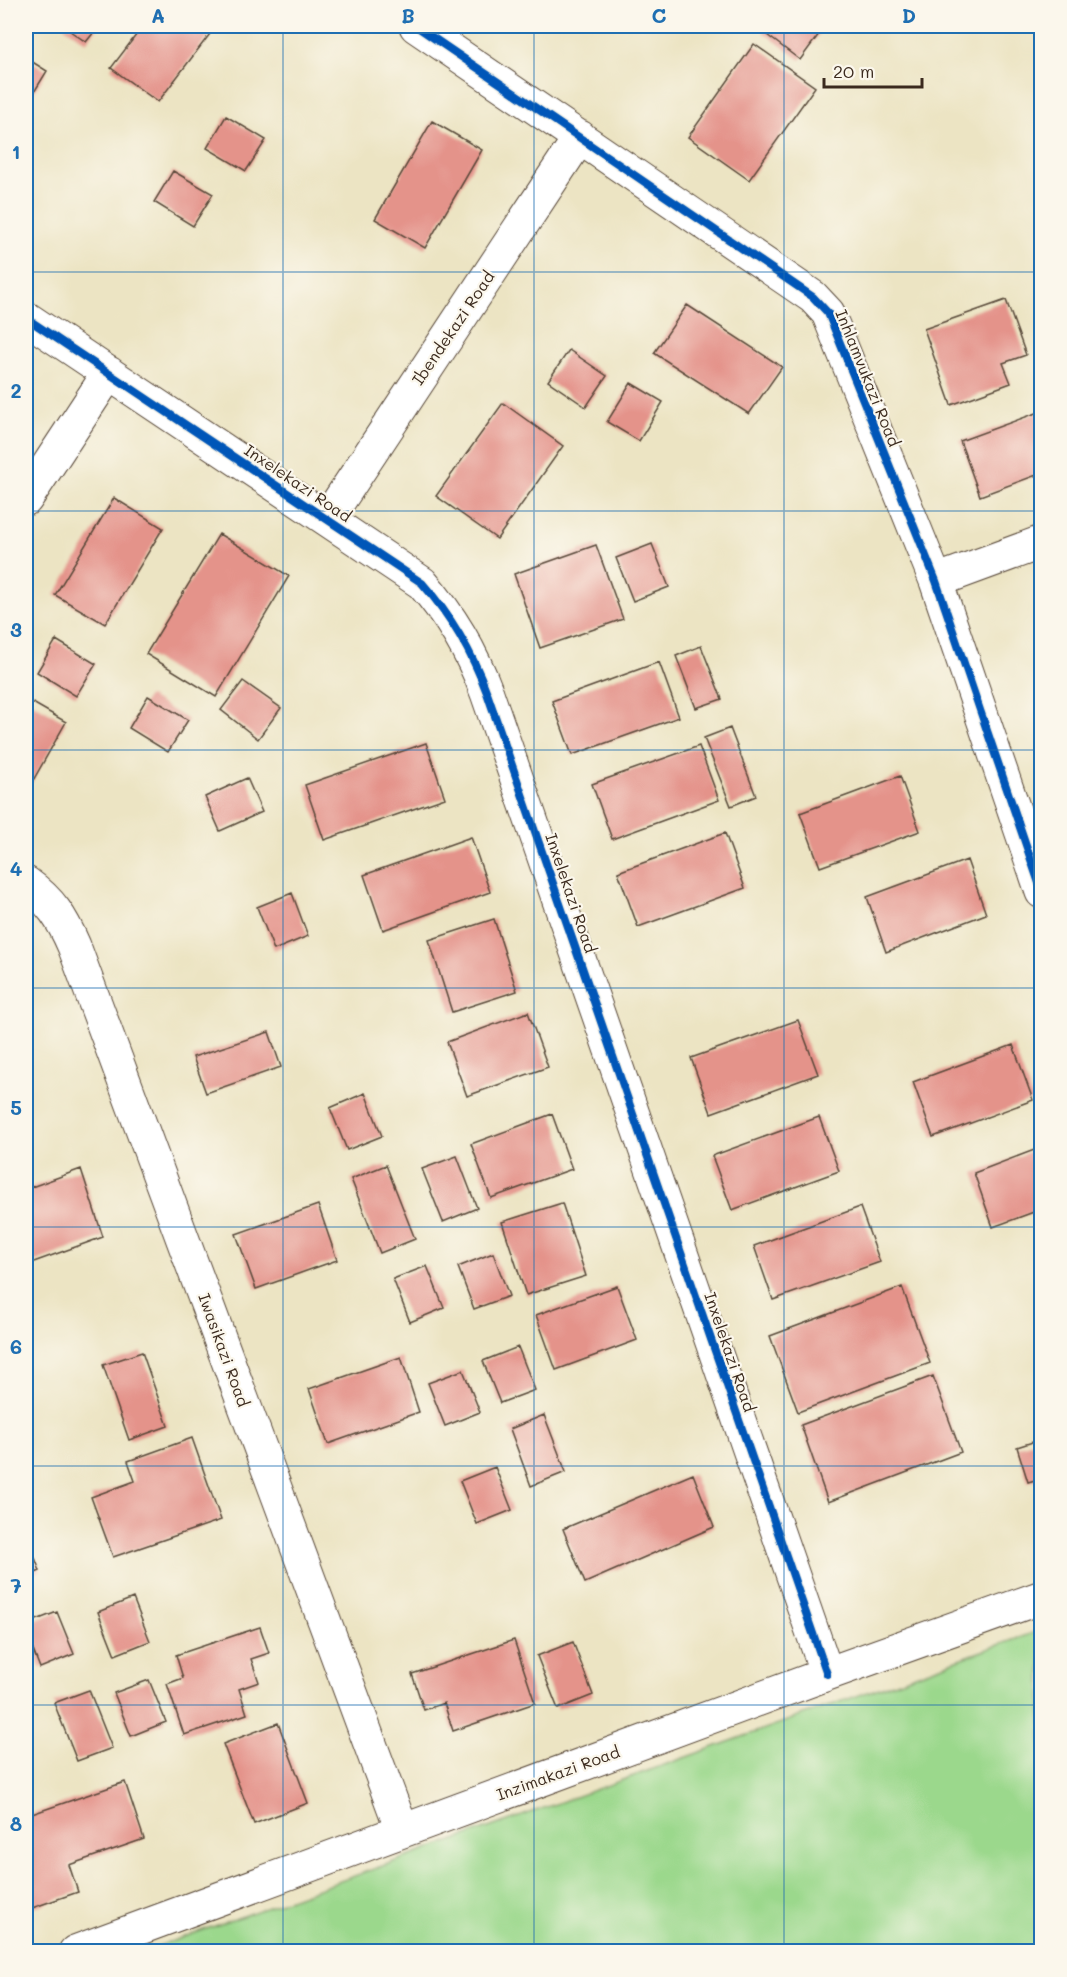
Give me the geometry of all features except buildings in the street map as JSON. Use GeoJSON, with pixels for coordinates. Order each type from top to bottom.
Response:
{"type":"FeatureCollection","features":[{"type":"Feature","properties":{"kind":"street","name":"Inhlamvukazi Road"},"geometry":{"type":"LineString","coordinates":[[416,26],[822,304],[828,313],[936,581],[1041,892]]}},
{"type":"Feature","properties":{"kind":"street","name":"Ibendekazi Road"},"geometry":{"type":"LineString","coordinates":[[327,519],[580,138]]}},
{"type":"Feature","properties":{"kind":"street","name":"Inxelekazi Road"},"geometry":{"type":"LineString","coordinates":[[26,318],[422,583],[443,607],[476,663],[827,1674]]}},
{"type":"Feature","properties":{"kind":"street"},"geometry":{"type":"LineString","coordinates":[[26,499],[109,373]]}},
{"type":"Feature","properties":{"kind":"street"},"geometry":{"type":"LineString","coordinates":[[936,581],[1041,542]]}},
{"type":"Feature","properties":{"kind":"street","name":"Iwasikazi Road"},"geometry":{"type":"LineString","coordinates":[[26,883],[43,895],[65,926],[74,946],[402,1830]]}},
{"type":"Feature","properties":{"kind":"street","name":"Inzimakazi Road"},"geometry":{"type":"LineString","coordinates":[[75,1952],[1041,1597]]}},
{"type":"Feature","properties":{"kind":"green space"},"geometry":{"type":"Polygon","coordinates":[[[1041,1630],[1041,1951],[145,1951],[1041,1630]]]}},
{"type":"Feature","properties":{"kind":"cycle path"},"geometry":{"type":"LineString","coordinates":[[416,26],[813,297],[828,313],[936,581],[1042,892]]}},
{"type":"Feature","properties":{"kind":"cycle path"},"geometry":{"type":"LineString","coordinates":[[26,318],[422,583],[442,608],[459,635],[487,693],[827,1674]]}}]}
